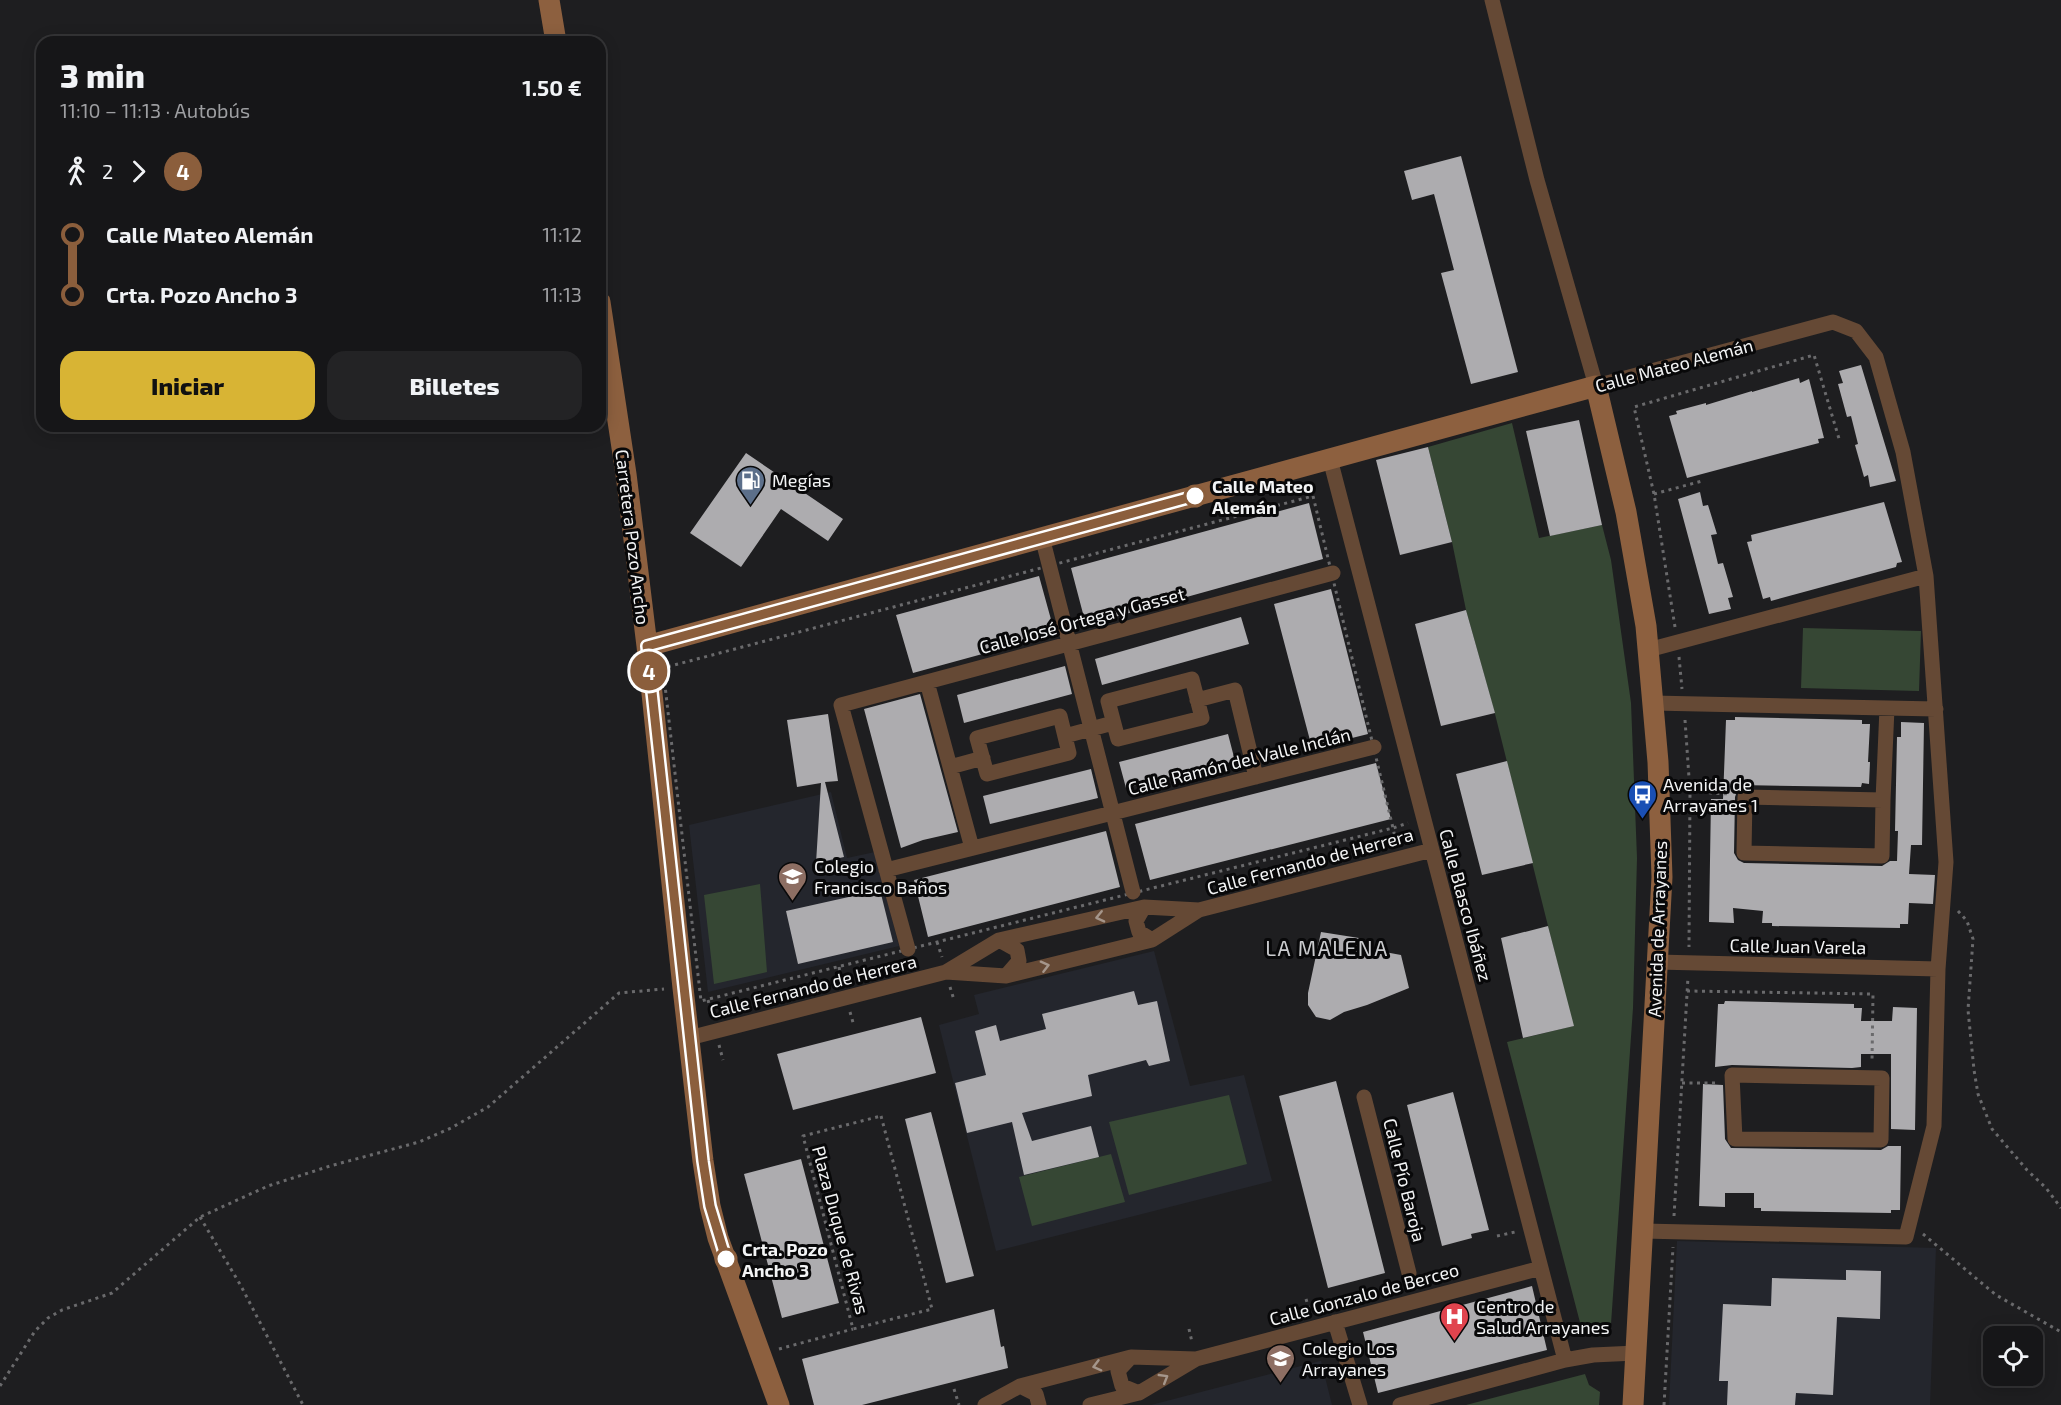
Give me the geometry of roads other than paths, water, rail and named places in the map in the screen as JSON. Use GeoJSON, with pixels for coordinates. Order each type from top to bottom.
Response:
{"type":"FeatureCollection","features":[{"type":"Feature","properties":{"kind":"street"},"geometry":{"type":"LineString","coordinates":[[549,0],[555,36]]}},
{"type":"Feature","properties":{"kind":"street"},"geometry":{"type":"LineString","coordinates":[[1492,0],[1537,180],[1596,386]]}},
{"type":"Feature","properties":{"kind":"street","name":"Calle Mateo Alemán"},"geometry":{"type":"LineString","coordinates":[[647,646],[1833,322],[1856,331],[1876,357],[1903,452],[1926,576]]}},
{"type":"Feature","properties":{"kind":"street","name":"Carretera Pozo Ancho"},"geometry":{"type":"LineString","coordinates":[[606,342],[626,474],[647,646],[683,988],[710,1206],[718,1238],[779,1405]]}},
{"type":"Feature","properties":{"kind":"street","name":"Avenida de Arrayanes"},"geometry":{"type":"LineString","coordinates":[[1596,386],[1626,512],[1646,626],[1659,791],[1662,877],[1633,1405]]}},
{"type":"Feature","properties":{"kind":"street","name":"Calle Blasco Ibáñez"},"geometry":{"type":"LineString","coordinates":[[1330,459],[1565,1360]]}},
{"type":"Feature","properties":{"kind":"street","name":"Calle Ramón del Valle Inclán"},"geometry":{"type":"LineString","coordinates":[[1042,537],[1133,892]]}},
{"type":"Feature","properties":{"kind":"street","name":"Calle José Ortega y Gasset"},"geometry":{"type":"LineString","coordinates":[[886,870],[841,705],[1333,573]]}},
{"type":"Feature","properties":{"kind":"street"},"geometry":{"type":"LineString","coordinates":[[1643,1231],[1906,1237],[1934,1126],[1938,969],[1946,862],[1926,576],[1648,650]]}},
{"type":"Feature","properties":{"kind":"street"},"geometry":{"type":"LineString","coordinates":[[1192,679],[1197,700],[1202,718],[1118,740],[1108,701],[1192,679]]}},
{"type":"Feature","properties":{"kind":"street"},"geometry":{"type":"LineString","coordinates":[[927,682],[972,848]]}},
{"type":"Feature","properties":{"kind":"street"},"geometry":{"type":"LineString","coordinates":[[1197,700],[1235,690],[1256,777]]}},
{"type":"Feature","properties":{"kind":"street"},"geometry":{"type":"LineString","coordinates":[[1653,703],[1936,709]]}},
{"type":"Feature","properties":{"kind":"street"},"geometry":{"type":"LineString","coordinates":[[1883,800],[1745,797],[1744,853],[1882,856],[1887,708]]}},
{"type":"Feature","properties":{"kind":"street"},"geometry":{"type":"LineString","coordinates":[[1060,716],[1065,736],[1069,753],[987,774],[977,738],[1060,716]]}},
{"type":"Feature","properties":{"kind":"street"},"geometry":{"type":"LineString","coordinates":[[1065,736],[1113,723]]}},
{"type":"Feature","properties":{"kind":"street","name":"Calle Ramón del Valle Inclán"},"geometry":{"type":"LineString","coordinates":[[886,870],[1374,747]]}},
{"type":"Feature","properties":{"kind":"street"},"geometry":{"type":"LineString","coordinates":[[950,767],[982,758]]}},
{"type":"Feature","properties":{"kind":"street","name":"Calle Fernando de Herrera"},"geometry":{"type":"LineString","coordinates":[[689,1038],[946,972],[999,940],[1144,907],[1199,910],[1432,850]]}},
{"type":"Feature","properties":{"kind":"street"},"geometry":{"type":"LineString","coordinates":[[886,870],[908,949]]}},
{"type":"Feature","properties":{"kind":"street"},"geometry":{"type":"LineString","coordinates":[[1144,907],[1136,921],[1140,932],[1152,940]]}},
{"type":"Feature","properties":{"kind":"street","name":"Calle Fernando de Herrera"},"geometry":{"type":"LineString","coordinates":[[946,972],[1006,976],[1152,940],[1199,910]]}},
{"type":"Feature","properties":{"kind":"street"},"geometry":{"type":"LineString","coordinates":[[999,940],[1017,950],[1019,961],[1006,976]]}},
{"type":"Feature","properties":{"kind":"street","name":"Calle Juan Varela"},"geometry":{"type":"LineString","coordinates":[[1658,962],[1938,969]]}},
{"type":"Feature","properties":{"kind":"street"},"geometry":{"type":"LineString","coordinates":[[1732,1075],[1882,1078],[1881,1140],[1735,1139],[1733,1082],[1732,1075]]}},
{"type":"Feature","properties":{"kind":"street","name":"Calle Pío Baroja"},"geometry":{"type":"LineString","coordinates":[[1364,1097],[1409,1273]]}},
{"type":"Feature","properties":{"kind":"street","name":"Calle Gonzalo de Berceo"},"geometry":{"type":"LineString","coordinates":[[1090,1405],[1140,1393],[1197,1359],[1541,1268]]}},
{"type":"Feature","properties":{"kind":"street"},"geometry":{"type":"LineString","coordinates":[[1335,1322],[1360,1405]]}},
{"type":"Feature","properties":{"kind":"street"},"geometry":{"type":"LineString","coordinates":[[1400,1405],[1565,1360],[1593,1355],[1636,1353]]}},
{"type":"Feature","properties":{"kind":"street"},"geometry":{"type":"LineString","coordinates":[[1131,1357],[1118,1371],[1122,1386],[1140,1393]]}},
{"type":"Feature","properties":{"kind":"street","name":"Calle Gonzalo de Berceo"},"geometry":{"type":"LineString","coordinates":[[985,1405],[1020,1386],[1131,1357],[1197,1359]]}},
{"type":"Feature","properties":{"kind":"street"},"geometry":{"type":"LineString","coordinates":[[1020,1386],[1036,1394],[1039,1405]]}},
{"type":"Feature","properties":{"kind":"place","name":"Calle Mateo Alemán"},"geometry":{"type":"Point","coordinates":[1195,496]}},
{"type":"Feature","properties":{"kind":"place","name":"Megías"},"geometry":{"type":"Point","coordinates":[751,506]}},
{"type":"Feature","properties":{"kind":"place","name":"Avenida de Arrayanes 1"},"geometry":{"type":"Point","coordinates":[1642,820]}},
{"type":"Feature","properties":{"kind":"place","name":"Colegio Francisco Baños"},"geometry":{"type":"Point","coordinates":[793,902]}},
{"type":"Feature","properties":{"kind":"place","name":"Crta. Pozo Ancho 3"},"geometry":{"type":"Point","coordinates":[726,1259]}},
{"type":"Feature","properties":{"kind":"place","name":"Centro de Salud Arrayanes"},"geometry":{"type":"Point","coordinates":[1455,1342]}},
{"type":"Feature","properties":{"kind":"place","name":"Colegio Los Arrayanes"},"geometry":{"type":"Point","coordinates":[1281,1384]}},
{"type":"Feature","properties":{"kind":"district","name":"LA MALENA"},"geometry":{"type":"Point","coordinates":[1327,947]}}]}
